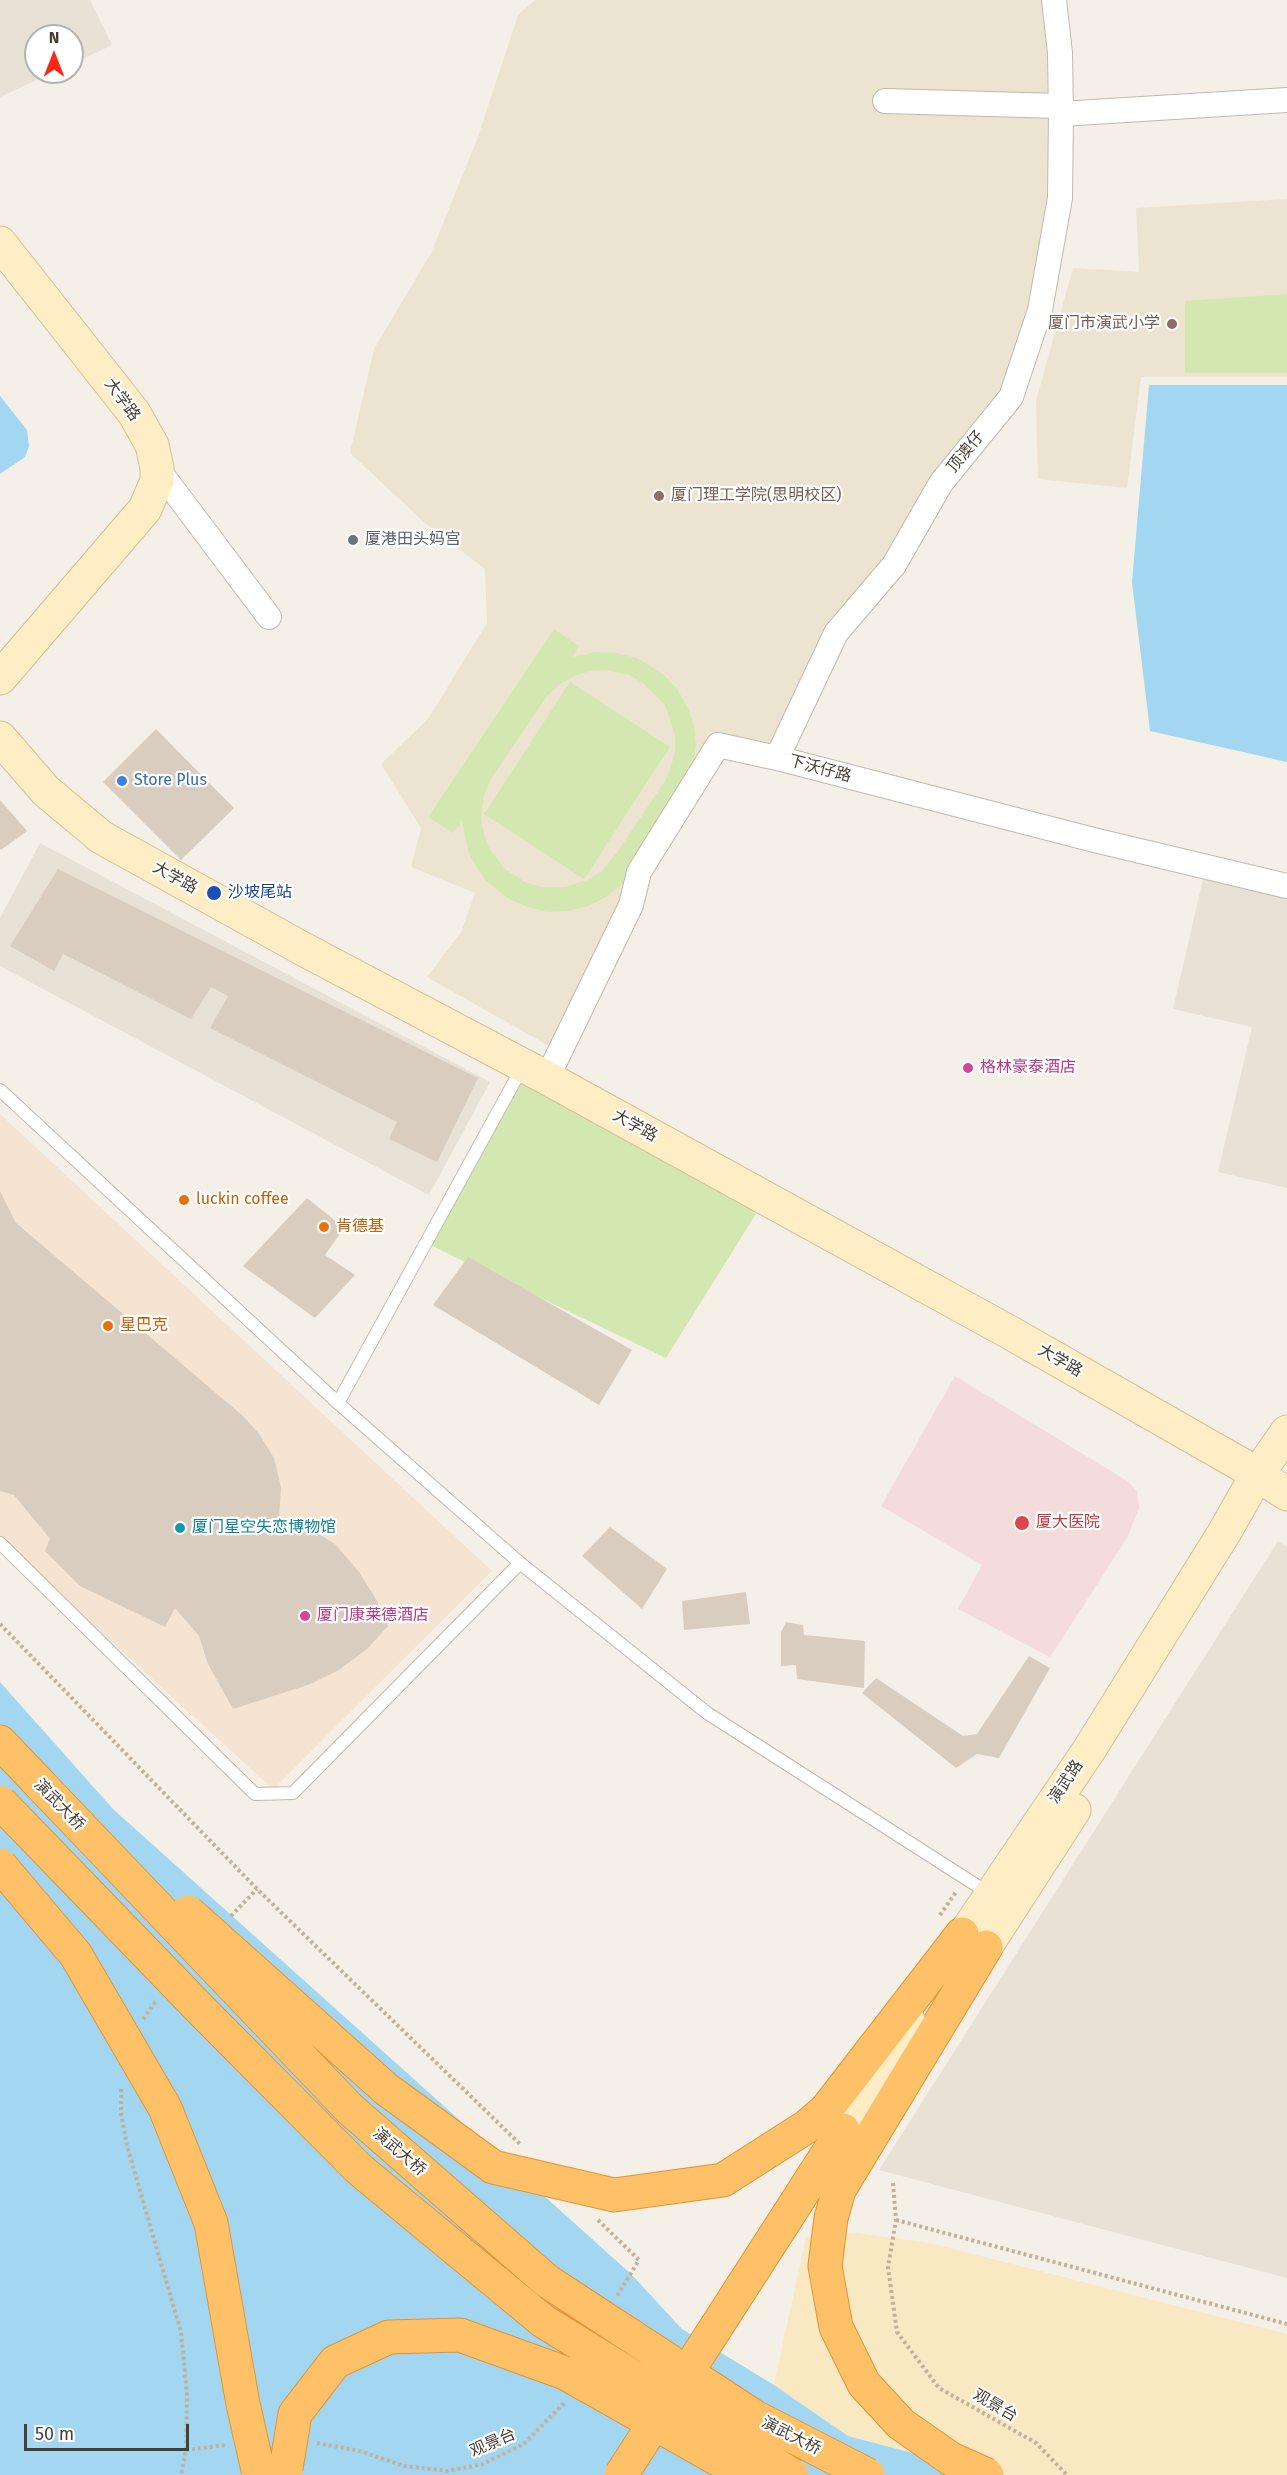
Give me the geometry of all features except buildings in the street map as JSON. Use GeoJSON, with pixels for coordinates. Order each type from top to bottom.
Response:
{"type":"FeatureCollection","features":[{"type":"Feature","properties":{"kind":"highway","name":"演武大桥"},"geometry":{"type":"LineString","coordinates":[[0,1743],[350,2109],[547,2281],[755,2417],[868,2475]]}},
{"type":"Feature","properties":{"kind":"highway"},"geometry":{"type":"LineString","coordinates":[[37,1781],[236,1953],[386,2089],[493,2167],[614,2195],[723,2180],[806,2127],[848,2130]]}},
{"type":"Feature","properties":{"kind":"highway","name":"演武大桥"},"geometry":{"type":"LineString","coordinates":[[0,1802],[359,2169],[543,2321],[792,2475]]}},
{"type":"Feature","properties":{"kind":"highway"},"geometry":{"type":"LineString","coordinates":[[0,1864],[76,1954],[165,2108],[211,2223],[243,2404],[259,2475]]}},
{"type":"Feature","properties":{"kind":"highway"},"geometry":{"type":"LineString","coordinates":[[621,2475],[848,2130]]}},
{"type":"Feature","properties":{"kind":"highway"},"geometry":{"type":"LineString","coordinates":[[646,2475],[848,2130]]}},
{"type":"Feature","properties":{"kind":"highway"},"geometry":{"type":"LineString","coordinates":[[848,2130],[839,2190],[831,2218],[825,2266],[836,2327],[864,2384],[901,2424],[951,2459],[987,2475]]}},
{"type":"Feature","properties":{"kind":"highway"},"geometry":{"type":"LineString","coordinates":[[288,2475],[286,2468],[295,2414],[335,2362],[388,2337],[460,2335],[565,2373],[746,2475]]}},
{"type":"Feature","properties":{"kind":"street","name":"顶澳仔"},"geometry":{"type":"LineString","coordinates":[[777,758],[836,633],[894,565],[941,483],[1011,397],[1040,310],[1060,198],[1059,53],[1054,0]]}},
{"type":"Feature","properties":{"kind":"street"},"geometry":{"type":"LineString","coordinates":[[885,101],[1060,110],[1287,99]]}},
{"type":"Feature","properties":{"kind":"street","name":"大学路"},"geometry":{"type":"LineString","coordinates":[[0,243],[134,413],[152,445],[158,481],[145,509],[0,678]]}},
{"type":"Feature","properties":{"kind":"street"},"geometry":{"type":"LineString","coordinates":[[157,468],[269,617]]}},
{"type":"Feature","properties":{"kind":"street","name":"大学路"},"geometry":{"type":"LineString","coordinates":[[0,738],[46,791],[101,837],[295,945],[536,1072],[1276,1481]]}},
{"type":"Feature","properties":{"kind":"street","name":"下沃仔路"},"geometry":{"type":"LineString","coordinates":[[536,1072],[631,905],[639,872],[718,745],[1287,886]]}},
{"type":"Feature","properties":{"kind":"street","name":"演武路"},"geometry":{"type":"LineString","coordinates":[[848,2130],[962,1933],[1105,1760],[1276,1481],[1287,1432]]}},
{"type":"Feature","properties":{"kind":"street","name":"演武路"},"geometry":{"type":"LineString","coordinates":[[962,1933],[977,1887],[1089,1750],[1224,1533],[1276,1481]]}},
{"type":"Feature","properties":{"kind":"lane"},"geometry":{"type":"LineString","coordinates":[[338,1403],[536,1072]]}},
{"type":"Feature","properties":{"kind":"lane"},"geometry":{"type":"LineString","coordinates":[[0,1090],[338,1403],[520,1563],[707,1713],[977,1887]]}},
{"type":"Feature","properties":{"kind":"lane"},"geometry":{"type":"LineString","coordinates":[[0,1543],[255,1794],[293,1793],[520,1563]]}},
{"type":"Feature","properties":{"kind":"path"},"geometry":{"type":"LineString","coordinates":[[0,1624],[257,1889],[525,2149]]}},
{"type":"Feature","properties":{"kind":"path"},"geometry":{"type":"LineString","coordinates":[[962,1933],[977,1887]]}},
{"type":"Feature","properties":{"kind":"path","name":"观景台"},"geometry":{"type":"LineString","coordinates":[[893,2182],[896,2220],[888,2267],[897,2332],[939,2388],[1036,2443],[1067,2475]]}},
{"type":"Feature","properties":{"kind":"path"},"geometry":{"type":"LineString","coordinates":[[591,2213],[639,2260],[612,2304]]}},
{"type":"Feature","properties":{"kind":"path"},"geometry":{"type":"LineString","coordinates":[[896,2220],[1287,2324]]}},
{"type":"Feature","properties":{"kind":"path","name":"观景台"},"geometry":{"type":"LineString","coordinates":[[311,2442],[360,2451],[404,2466],[448,2471],[483,2464],[524,2445],[561,2409],[566,2400]]}},
{"type":"Feature","properties":{"kind":"path"},"geometry":{"type":"LineString","coordinates":[[186,2450],[232,2445]]}},
{"type":"Feature","properties":{"kind":"shaded area"},"geometry":{"type":"Polygon","coordinates":[[[0,0],[90,0],[112,45],[84,58],[84,24],[24,24],[24,84],[28,84],[0,97],[0,0]]]}},
{"type":"Feature","properties":{"kind":"shaded area","name":"厦门理工学院(思明校区)"},"geometry":{"type":"Polygon","coordinates":[[[535,0],[1043,0],[1049,61],[1048,198],[1029,304],[1001,388],[937,468],[887,561],[783,740],[766,752],[720,732],[633,876],[549,1046],[427,977],[461,932],[475,893],[411,867],[421,828],[381,764],[428,719],[487,623],[485,569],[426,524],[350,453],[374,349],[431,253],[478,137],[518,15],[535,0]]]}},
{"type":"Feature","properties":{"kind":"shaded area","name":"厦门市演武小学"},"geometry":{"type":"Polygon","coordinates":[[[1287,199],[1287,377],[1141,377],[1127,488],[1038,479],[1036,401],[1073,268],[1139,272],[1136,208],[1287,199]]]}},
{"type":"Feature","properties":{"kind":"shaded area"},"geometry":{"type":"Polygon","coordinates":[[[40,843],[490,1082],[429,1195],[0,966],[0,918],[40,843]]]}},
{"type":"Feature","properties":{"kind":"shaded area"},"geometry":{"type":"Polygon","coordinates":[[[1203,879],[1287,897],[1287,1188],[1218,1172],[1252,1027],[1173,1009],[1203,879]]]}},
{"type":"Feature","properties":{"kind":"shaded area"},"geometry":{"type":"Polygon","coordinates":[[[0,1114],[492,1571],[273,1789],[0,1540],[0,1114]]]}},
{"type":"Feature","properties":{"kind":"shaded area","name":"厦大医院"},"geometry":{"type":"Polygon","coordinates":[[[955,1376],[1127,1481],[1137,1491],[1139,1508],[1127,1538],[1050,1657],[958,1609],[982,1565],[881,1506],[955,1376]]]}},
{"type":"Feature","properties":{"kind":"shaded area"},"geometry":{"type":"Polygon","coordinates":[[[1278,1541],[1287,1547],[1287,2278],[879,2170],[1278,1541]]]}},
{"type":"Feature","properties":{"kind":"green space"},"geometry":{"type":"Polygon","coordinates":[[[1287,294],[1287,373],[1185,373],[1185,301],[1287,294]]]}},
{"type":"Feature","properties":{"kind":"green space"},"geometry":{"type":"Polygon","coordinates":[[[554,629],[579,646],[572,657],[596,652],[617,653],[637,658],[663,674],[677,689],[687,706],[694,725],[696,745],[693,765],[629,876],[606,897],[588,906],[569,911],[548,912],[509,899],[485,880],[469,854],[462,821],[453,833],[428,817],[554,629]],[[606,670],[590,671],[560,684],[548,695],[490,780],[484,795],[481,819],[484,835],[490,850],[505,869],[525,882],[541,887],[565,887],[587,880],[601,872],[616,854],[665,781],[675,751],[675,735],[665,705],[643,683],[629,675],[606,670]]]}},
{"type":"Feature","properties":{"kind":"green space"},"geometry":{"type":"Polygon","coordinates":[[[570,682],[670,747],[584,879],[484,814],[570,682]]]}},
{"type":"Feature","properties":{"kind":"green space"},"geometry":{"type":"Polygon","coordinates":[[[517,1082],[764,1201],[666,1358],[430,1245],[517,1082]]]}},
{"type":"Feature","properties":{"kind":"sand"},"geometry":{"type":"Polygon","coordinates":[[[856,2233],[930,2243],[1287,2334],[1287,2475],[996,2475],[848,2436],[774,2385],[806,2237],[856,2233]]]}},
{"type":"Feature","properties":{"kind":"water"},"geometry":{"type":"Polygon","coordinates":[[[1149,385],[1287,385],[1287,762],[1150,731],[1132,582],[1149,385]]]}},
{"type":"Feature","properties":{"kind":"water"},"geometry":{"type":"Polygon","coordinates":[[[0,396],[27,430],[29,446],[25,457],[0,474],[0,396]]]}},
{"type":"Feature","properties":{"kind":"water"},"geometry":{"type":"Polygon","coordinates":[[[0,1682],[113,1809],[631,2274],[682,2329],[774,2385],[848,2436],[996,2475],[0,2475],[0,1682]]]}},
{"type":"Feature","properties":{"kind":"place","name":"厦门市演武小学"},"geometry":{"type":"Point","coordinates":[1172,324]}},
{"type":"Feature","properties":{"kind":"place","name":"厦门理工学院(思明校区)"},"geometry":{"type":"Point","coordinates":[659,496]}},
{"type":"Feature","properties":{"kind":"place","name":"厦港田头妈宫"},"geometry":{"type":"Point","coordinates":[353,540]}},
{"type":"Feature","properties":{"kind":"place","name":"Store Plus"},"geometry":{"type":"Point","coordinates":[122,781]}},
{"type":"Feature","properties":{"kind":"place","name":"沙坡尾站"},"geometry":{"type":"Point","coordinates":[214,893]}},
{"type":"Feature","properties":{"kind":"place","name":"格林豪泰酒店"},"geometry":{"type":"Point","coordinates":[968,1068]}},
{"type":"Feature","properties":{"kind":"place","name":"luckin coffee"},"geometry":{"type":"Point","coordinates":[184,1200]}},
{"type":"Feature","properties":{"kind":"place","name":"肯德基"},"geometry":{"type":"Point","coordinates":[324,1227]}},
{"type":"Feature","properties":{"kind":"place","name":"星巴克"},"geometry":{"type":"Point","coordinates":[108,1326]}},
{"type":"Feature","properties":{"kind":"place","name":"厦大医院"},"geometry":{"type":"Point","coordinates":[1022,1523]}},
{"type":"Feature","properties":{"kind":"place","name":"厦门星空失恋博物馆"},"geometry":{"type":"Point","coordinates":[180,1528]}},
{"type":"Feature","properties":{"kind":"place","name":"厦门康莱德酒店"},"geometry":{"type":"Point","coordinates":[305,1616]}}]}
